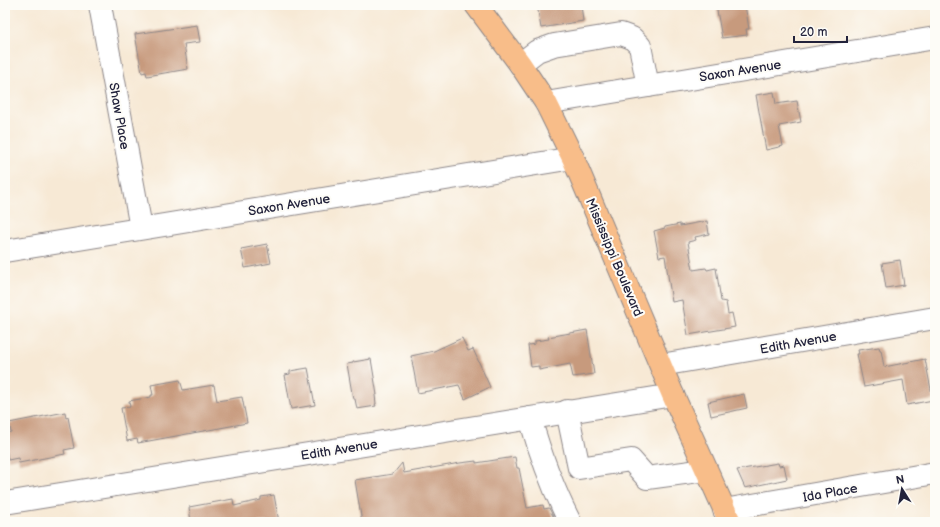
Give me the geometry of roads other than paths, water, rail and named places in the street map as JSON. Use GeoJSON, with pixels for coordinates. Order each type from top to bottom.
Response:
{"type":"FeatureCollection","features":[{"type":"Feature","properties":{"kind":"main road","name":"Mississippi Boulevard"},"geometry":{"type":"LineString","coordinates":[[476,5],[520,64],[546,103],[573,158],[673,395],[727,516]]}},
{"type":"Feature","properties":{"kind":"street","name":"Shaw Place"},"geometry":{"type":"LineString","coordinates":[[100,5],[141,228]]}},
{"type":"Feature","properties":{"kind":"street"},"geometry":{"type":"LineString","coordinates":[[520,64],[537,51],[554,45],[621,34],[632,38],[640,46],[648,86]]}},
{"type":"Feature","properties":{"kind":"street","name":"Saxon Avenue"},"geometry":{"type":"LineString","coordinates":[[546,103],[935,38]]}},
{"type":"Feature","properties":{"kind":"street","name":"Saxon Avenue"},"geometry":{"type":"LineString","coordinates":[[5,251],[573,158]]}},
{"type":"Feature","properties":{"kind":"street","name":"Edith Avenue"},"geometry":{"type":"LineString","coordinates":[[661,365],[935,318]]}},
{"type":"Feature","properties":{"kind":"street","name":"Edith Avenue"},"geometry":{"type":"LineString","coordinates":[[5,503],[673,395]]}},
{"type":"Feature","properties":{"kind":"street"},"geometry":{"type":"LineString","coordinates":[[567,411],[579,468],[632,460],[647,478],[706,470]]}},
{"type":"Feature","properties":{"kind":"street"},"geometry":{"type":"LineString","coordinates":[[530,418],[538,446],[570,522]]}},
{"type":"Feature","properties":{"kind":"street","name":"Ida Place"},"geometry":{"type":"LineString","coordinates":[[727,516],[935,473]]}}]}
